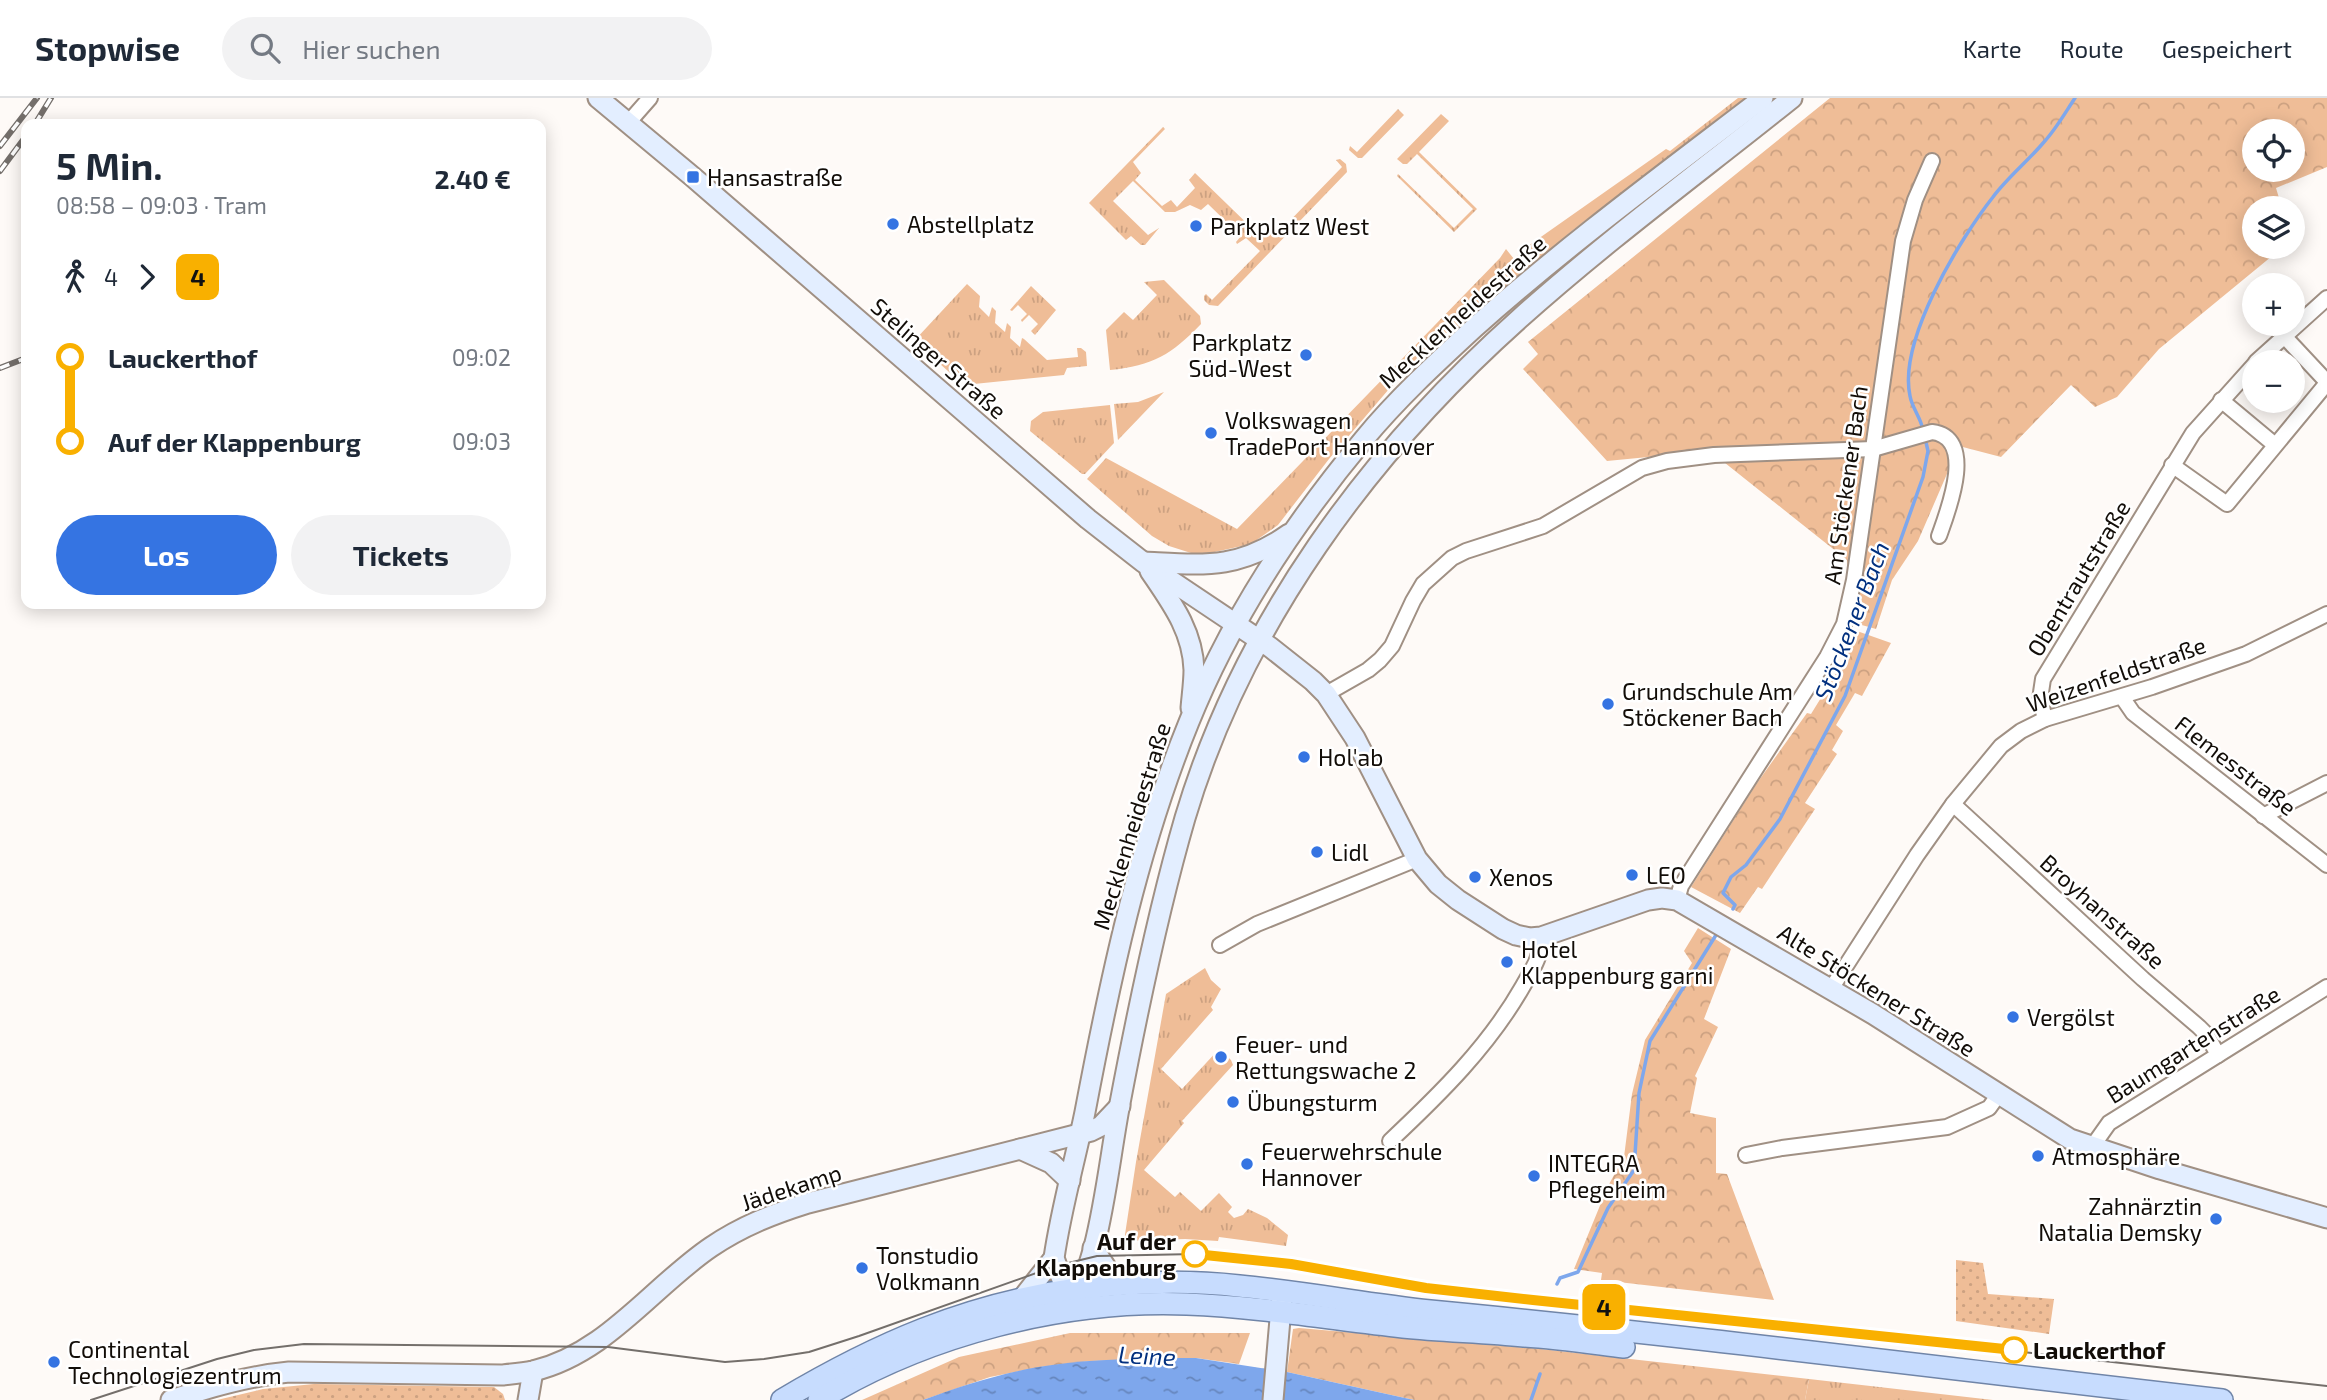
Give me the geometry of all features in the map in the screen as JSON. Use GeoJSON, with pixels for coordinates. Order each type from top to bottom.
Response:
{"type":"FeatureCollection","features":[{"type":"Feature","properties":{"kind":"main road","name":"Stelinger Straße"},"geometry":{"type":"LineString","coordinates":[[598,98],[1088,519],[1143,562],[1260,640]]}},
{"type":"Feature","properties":{"kind":"main road","name":"Mecklenheidestraße"},"geometry":{"type":"LineString","coordinates":[[1073,1290],[1054,1258],[1133,890],[1158,807],[1190,720],[1236,624],[1297,528],[1365,437],[1411,387],[1566,249],[1763,98]]}},
{"type":"Feature","properties":{"kind":"main road","name":"Mecklenheidestraße"},"geometry":{"type":"LineString","coordinates":[[1073,1290],[1093,1248],[1143,990],[1186,815],[1219,726],[1284,596],[1388,453],[1517,320],[1792,98]]}},
{"type":"Feature","properties":{"kind":"main road"},"geometry":{"type":"LineString","coordinates":[[1143,562],[1219,564],[1267,549],[1297,528]]}},
{"type":"Feature","properties":{"kind":"main road"},"geometry":{"type":"LineString","coordinates":[[1143,562],[1175,606],[1190,641],[1194,670],[1190,720]]}},
{"type":"Feature","properties":{"kind":"main road"},"geometry":{"type":"LineString","coordinates":[[1260,640],[1299,669],[1326,694],[1367,759],[1417,859],[1438,884],[1477,913],[1516,935],[1530,938],[1541,937],[1648,900],[1677,900]]}},
{"type":"Feature","properties":{"kind":"main road","name":"Alte Stöckener Straße"},"geometry":{"type":"LineString","coordinates":[[1677,900],[1831,989],[2070,1139],[2327,1218]]}},
{"type":"Feature","properties":{"kind":"main road","name":"Jädekamp"},"geometry":{"type":"LineString","coordinates":[[171,1400],[215,1385],[258,1375],[288,1372],[502,1375],[533,1371],[559,1362],[600,1340],[708,1248],[734,1231],[766,1216],[1091,1131],[1101,1126],[1120,1106]]}},
{"type":"Feature","properties":{"kind":"main road"},"geometry":{"type":"LineString","coordinates":[[1020,1150],[1051,1163],[1070,1181]]}},
{"type":"Feature","properties":{"kind":"main road"},"geometry":{"type":"LineString","coordinates":[[1093,1248],[1109,1272],[1127,1285]]}},
{"type":"Feature","properties":{"kind":"main road"},"geometry":{"type":"LineString","coordinates":[[1021,1300],[1054,1258]]}},
{"type":"Feature","properties":{"kind":"main road"},"geometry":{"type":"LineString","coordinates":[[782,1400],[838,1367],[887,1343],[940,1322],[1021,1300],[1073,1290],[1190,1283],[1237,1285],[1282,1302],[1442,1331],[1540,1337],[2106,1400]]}},
{"type":"Feature","properties":{"kind":"main road"},"geometry":{"type":"LineString","coordinates":[[1073,1290],[1074,1311]]}},
{"type":"Feature","properties":{"kind":"main road"},"geometry":{"type":"LineString","coordinates":[[1273,1400],[1282,1302]]}},
{"type":"Feature","properties":{"kind":"main road"},"geometry":{"type":"LineString","coordinates":[[819,1400],[881,1367],[945,1341],[987,1328],[1074,1311],[1186,1304],[1282,1302],[1385,1306],[2222,1400]]}},
{"type":"Feature","properties":{"kind":"main road"},"geometry":{"type":"LineString","coordinates":[[528,1400],[533,1371]]}},
{"type":"Feature","properties":{"kind":"street"},"geometry":{"type":"LineString","coordinates":[[628,122],[650,98]]}},
{"type":"Feature","properties":{"kind":"street","name":"Am Stöckener Bach"},"geometry":{"type":"LineString","coordinates":[[1677,900],[1681,886],[1841,632],[1851,601],[1903,241],[1914,200],[1932,161]]}},
{"type":"Feature","properties":{"kind":"street","name":"Obentrautstraße"},"geometry":{"type":"LineString","coordinates":[[2305,317],[2327,298]]}},
{"type":"Feature","properties":{"kind":"street"},"geometry":{"type":"LineString","coordinates":[[2172,465],[2227,505],[2327,383],[2284,336]]}},
{"type":"Feature","properties":{"kind":"street","name":"Obentrautstraße"},"geometry":{"type":"LineString","coordinates":[[2269,350],[2284,336]]}},
{"type":"Feature","properties":{"kind":"street","name":"Obentrautstraße"},"geometry":{"type":"LineString","coordinates":[[2045,719],[2040,699],[2043,679],[2193,433],[2242,377]]}},
{"type":"Feature","properties":{"kind":"street"},"geometry":{"type":"LineString","coordinates":[[2221,400],[2276,445]]}},
{"type":"Feature","properties":{"kind":"street"},"geometry":{"type":"LineString","coordinates":[[1326,694],[1380,660],[1392,646],[1423,584],[1452,558],[1543,526],[1642,468],[1688,457],[1873,449],[1932,432],[1939,433],[1952,445],[1956,455],[1953,498],[1939,536]]}},
{"type":"Feature","properties":{"kind":"street","name":"Weizenfeldstraße"},"geometry":{"type":"LineString","coordinates":[[1831,989],[1917,855],[1953,804],[2001,746],[2021,731],[2045,719],[2246,654],[2327,614]]}},
{"type":"Feature","properties":{"kind":"street","name":"Flemesstraße"},"geometry":{"type":"LineString","coordinates":[[2122,696],[2133,713],[2327,865]]}},
{"type":"Feature","properties":{"kind":"street"},"geometry":{"type":"LineString","coordinates":[[2263,816],[2327,783]]}},
{"type":"Feature","properties":{"kind":"street","name":"Broyhanstraße"},"geometry":{"type":"LineString","coordinates":[[1953,804],[2199,1027],[2207,1035],[2218,1055]]}},
{"type":"Feature","properties":{"kind":"street"},"geometry":{"type":"LineString","coordinates":[[1220,945],[1257,924],[1417,859]]}},
{"type":"Feature","properties":{"kind":"street"},"geometry":{"type":"LineString","coordinates":[[1390,1141],[1443,1089],[1496,1029],[1539,957],[1541,937]]}},
{"type":"Feature","properties":{"kind":"street","name":"Baumgartenstraße"},"geometry":{"type":"LineString","coordinates":[[2092,1147],[2109,1123],[2326,989]]}},
{"type":"Feature","properties":{"kind":"street"},"geometry":{"type":"LineString","coordinates":[[1746,1155],[1782,1148],[1947,1128],[1989,1108],[1999,1094]]}},
{"type":"Feature","properties":{"kind":"green space"},"geometry":{"type":"Polygon","coordinates":[[[1738,98],[1745,98],[1573,230],[1464,323],[1443,335],[1389,389],[1329,459],[1278,525],[1251,544],[1210,553],[1191,553],[1169,546],[1152,536],[1087,479],[1106,458],[1237,529],[1506,249],[1514,259],[1528,246],[1666,149],[1670,151],[1738,98]]]}},
{"type":"Feature","properties":{"kind":"green space"},"geometry":{"type":"Polygon","coordinates":[[[1830,98],[2327,98],[2327,167],[2305,176],[2305,119],[2242,119],[2242,182],[2291,182],[2276,188],[2278,196],[2242,196],[2242,259],[2268,259],[2251,273],[2242,273],[2242,281],[2159,349],[2117,397],[2095,407],[2071,385],[2001,457],[1959,446],[1918,541],[1892,580],[1876,629],[1851,622],[1847,560],[1710,451],[1607,461],[1523,369],[1538,354],[1528,342],[1830,98]]]}},
{"type":"Feature","properties":{"kind":"green space"},"geometry":{"type":"Polygon","coordinates":[[[1398,109],[1404,115],[1362,158],[1349,150],[1350,146],[1357,152],[1398,109]]]}},
{"type":"Feature","properties":{"kind":"green space"},"geometry":{"type":"Polygon","coordinates":[[[1441,114],[1449,121],[1419,152],[1477,209],[1454,232],[1397,176],[1398,174],[1454,228],[1473,209],[1417,154],[1407,164],[1397,159],[1441,114]]]}},
{"type":"Feature","properties":{"kind":"green space"},"geometry":{"type":"Polygon","coordinates":[[[1163,127],[1165,129],[1133,162],[1141,173],[1135,180],[1162,206],[1171,200],[1177,207],[1195,188],[1189,180],[1195,173],[1260,236],[1267,230],[1276,235],[1342,167],[1336,160],[1340,159],[1346,164],[1347,172],[1218,306],[1209,305],[1204,296],[1206,294],[1212,300],[1260,251],[1246,238],[1237,244],[1241,236],[1208,204],[1201,210],[1190,205],[1175,212],[1165,212],[1133,181],[1113,201],[1148,235],[1159,228],[1145,245],[1141,245],[1131,236],[1126,240],[1089,203],[1163,127]]]}},
{"type":"Feature","properties":{"kind":"green space"},"geometry":{"type":"Polygon","coordinates":[[[1164,280],[1200,316],[1201,324],[1161,357],[1150,362],[1110,370],[1106,330],[1124,312],[1133,320],[1157,295],[1144,282],[1164,280]]]}},
{"type":"Feature","properties":{"kind":"green space"},"geometry":{"type":"Polygon","coordinates":[[[967,284],[980,296],[979,307],[989,317],[992,307],[996,311],[995,323],[1005,332],[1007,323],[1011,327],[1010,338],[1020,347],[1022,338],[1047,360],[1078,357],[1077,348],[1081,348],[1086,352],[1087,366],[1067,368],[1064,375],[974,384],[968,379],[957,379],[914,341],[967,284]]]}},
{"type":"Feature","properties":{"kind":"green space"},"geometry":{"type":"Polygon","coordinates":[[[1031,286],[1056,310],[1035,335],[1031,331],[1038,324],[1029,315],[1022,322],[1027,314],[1018,305],[1010,310],[1031,286]]]}},
{"type":"Feature","properties":{"kind":"green space"},"geometry":{"type":"Polygon","coordinates":[[[1164,392],[1118,440],[1114,404],[1138,402],[1164,392]]]}},
{"type":"Feature","properties":{"kind":"green space"},"geometry":{"type":"Polygon","coordinates":[[[1110,405],[1114,443],[1085,474],[1030,431],[1031,421],[1043,412],[1110,405]]]}},
{"type":"Feature","properties":{"kind":"green space"},"geometry":{"type":"Polygon","coordinates":[[[1857,631],[1891,643],[1862,696],[1855,693],[1836,725],[1843,731],[1832,750],[1837,754],[1805,803],[1815,809],[1762,889],[1758,887],[1740,913],[1691,887],[1757,783],[1807,713],[1811,714],[1845,659],[1857,631]]]}},
{"type":"Feature","properties":{"kind":"green space"},"geometry":{"type":"Polygon","coordinates":[[[1698,928],[1731,949],[1704,1019],[1718,1027],[1695,1076],[1697,1078],[1690,1113],[1716,1118],[1716,1173],[1727,1174],[1774,1300],[1601,1280],[1602,1273],[1574,1269],[1608,1186],[1624,1157],[1632,1094],[1645,1040],[1692,963],[1684,951],[1698,928]]]}},
{"type":"Feature","properties":{"kind":"green space"},"geometry":{"type":"Polygon","coordinates":[[[1205,968],[1211,980],[1221,989],[1211,1007],[1213,1010],[1161,1069],[1182,1089],[1219,1049],[1233,1065],[1182,1121],[1184,1123],[1144,1170],[1175,1197],[1180,1192],[1201,1211],[1219,1193],[1232,1207],[1228,1212],[1234,1218],[1243,1215],[1248,1209],[1267,1218],[1288,1235],[1286,1246],[1219,1237],[1218,1241],[1124,1241],[1166,994],[1205,968]]]}},
{"type":"Feature","properties":{"kind":"green space"},"geometry":{"type":"Polygon","coordinates":[[[1956,1260],[1983,1263],[1988,1294],[2054,1299],[2049,1334],[1956,1321],[1956,1260]]]}},
{"type":"Feature","properties":{"kind":"green space"},"geometry":{"type":"Polygon","coordinates":[[[1293,1329],[1541,1349],[1809,1379],[1805,1400],[1414,1400],[1287,1372],[1293,1329]]]}},
{"type":"Feature","properties":{"kind":"green space"},"geometry":{"type":"Polygon","coordinates":[[[1070,1333],[1250,1333],[1239,1364],[1196,1358],[1091,1361],[990,1377],[923,1400],[862,1400],[959,1357],[1070,1333]]]}},
{"type":"Feature","properties":{"kind":"green space"},"geometry":{"type":"Polygon","coordinates":[[[1809,1379],[1993,1400],[1805,1400],[1809,1379]]]}},
{"type":"Feature","properties":{"kind":"green space"},"geometry":{"type":"Polygon","coordinates":[[[314,1384],[494,1387],[503,1394],[505,1400],[217,1400],[263,1389],[314,1384]]]}},
{"type":"Feature","properties":{"kind":"water"},"geometry":{"type":"Polygon","coordinates":[[[1196,1358],[1287,1372],[1414,1400],[923,1400],[980,1381],[1038,1367],[1085,1361],[1196,1358]]]}},
{"type":"Feature","properties":{"kind":"waterway","name":"Stöckener Bach"},"geometry":{"type":"LineString","coordinates":[[1923,430],[1910,396],[1909,373],[1913,348],[1934,292],[1979,216],[2048,137],[2075,98]]}},
{"type":"Feature","properties":{"kind":"waterway","name":"Stöckener Bach"},"geometry":{"type":"LineString","coordinates":[[1733,909],[1735,905],[1723,893],[1731,877],[1746,865],[1780,819],[1845,696],[1923,477],[1928,451],[1925,438]]}},
{"type":"Feature","properties":{"kind":"waterway","name":"Stöckener Bach"},"geometry":{"type":"LineString","coordinates":[[1557,1284],[1560,1278],[1578,1272],[1608,1208],[1634,1170],[1639,1093],[1650,1041],[1716,935]]}},
{"type":"Feature","properties":{"kind":"waterway","name":"Stöckener Bach"},"geometry":{"type":"LineString","coordinates":[[1531,1400],[1540,1374]]}},
{"type":"Feature","properties":{"kind":"tram line"},"geometry":{"type":"LineString","coordinates":[[91,1400],[217,1359],[254,1350],[304,1344],[608,1347],[725,1362],[764,1359],[809,1352],[1056,1266],[1097,1256],[1195,1254],[1291,1263],[1426,1288],[2327,1386]]}},
{"type":"Feature","properties":{"kind":"tram line","name":"4"},"geometry":{"type":"LineString","coordinates":[[1195,1254],[1291,1264],[1426,1288],[2014,1350]]}},
{"type":"Feature","properties":{"kind":"railway"},"geometry":{"type":"LineString","coordinates":[[0,146],[37,98]]}},
{"type":"Feature","properties":{"kind":"railway"},"geometry":{"type":"LineString","coordinates":[[38,119],[51,98]]}},
{"type":"Feature","properties":{"kind":"railway"},"geometry":{"type":"LineString","coordinates":[[0,171],[21,143]]}},
{"type":"Feature","properties":{"kind":"railway"},"geometry":{"type":"LineString","coordinates":[[0,368],[21,360]]}},
{"type":"Feature","properties":{"kind":"place","name":"Hansastraße"},"geometry":{"type":"Point","coordinates":[693,177]}},
{"type":"Feature","properties":{"kind":"place","name":"Abstellplatz"},"geometry":{"type":"Point","coordinates":[893,224]}},
{"type":"Feature","properties":{"kind":"place","name":"Parkplatz West"},"geometry":{"type":"Point","coordinates":[1196,226]}},
{"type":"Feature","properties":{"kind":"place","name":"Parkplatz Süd-West"},"geometry":{"type":"Point","coordinates":[1306,355]}},
{"type":"Feature","properties":{"kind":"place","name":"Volkswagen TradePort Hannover"},"geometry":{"type":"Point","coordinates":[1211,433]}},
{"type":"Feature","properties":{"kind":"place","name":"Grundschule Am Stöckener Bach"},"geometry":{"type":"Point","coordinates":[1608,704]}},
{"type":"Feature","properties":{"kind":"place","name":"Hol'ab"},"geometry":{"type":"Point","coordinates":[1304,757]}},
{"type":"Feature","properties":{"kind":"place","name":"Lidl"},"geometry":{"type":"Point","coordinates":[1317,852]}},
{"type":"Feature","properties":{"kind":"place","name":"LEO"},"geometry":{"type":"Point","coordinates":[1632,875]}},
{"type":"Feature","properties":{"kind":"place","name":"Xenos"},"geometry":{"type":"Point","coordinates":[1475,877]}},
{"type":"Feature","properties":{"kind":"place","name":"Hotel Klappenburg garni"},"geometry":{"type":"Point","coordinates":[1507,962]}},
{"type":"Feature","properties":{"kind":"place","name":"Vergölst"},"geometry":{"type":"Point","coordinates":[2013,1017]}},
{"type":"Feature","properties":{"kind":"place","name":"Feuer- und Rettungswache 2"},"geometry":{"type":"Point","coordinates":[1221,1057]}},
{"type":"Feature","properties":{"kind":"place","name":"Übungsturm"},"geometry":{"type":"Point","coordinates":[1233,1102]}},
{"type":"Feature","properties":{"kind":"place","name":"Atmosphäre"},"geometry":{"type":"Point","coordinates":[2038,1156]}},
{"type":"Feature","properties":{"kind":"place","name":"Feuerwehrschule Hannover"},"geometry":{"type":"Point","coordinates":[1247,1164]}},
{"type":"Feature","properties":{"kind":"place","name":"INTEGRA Pflegeheim"},"geometry":{"type":"Point","coordinates":[1534,1176]}},
{"type":"Feature","properties":{"kind":"place","name":"Zahnärztin Natalia Demsky"},"geometry":{"type":"Point","coordinates":[2216,1219]}},
{"type":"Feature","properties":{"kind":"place","name":"Auf der Klappenburg"},"geometry":{"type":"Point","coordinates":[1195,1254]}},
{"type":"Feature","properties":{"kind":"place","name":"Tonstudio Volkmann"},"geometry":{"type":"Point","coordinates":[862,1268]}},
{"type":"Feature","properties":{"kind":"place","name":"Lauckerthof"},"geometry":{"type":"Point","coordinates":[2014,1350]}},
{"type":"Feature","properties":{"kind":"place","name":"Continental Technologiezentrum"},"geometry":{"type":"Point","coordinates":[54,1362]}},
{"type":"Feature","properties":{"kind":"water label","name":"Leine"},"geometry":{"type":"Point","coordinates":[1147,1355]}}]}
